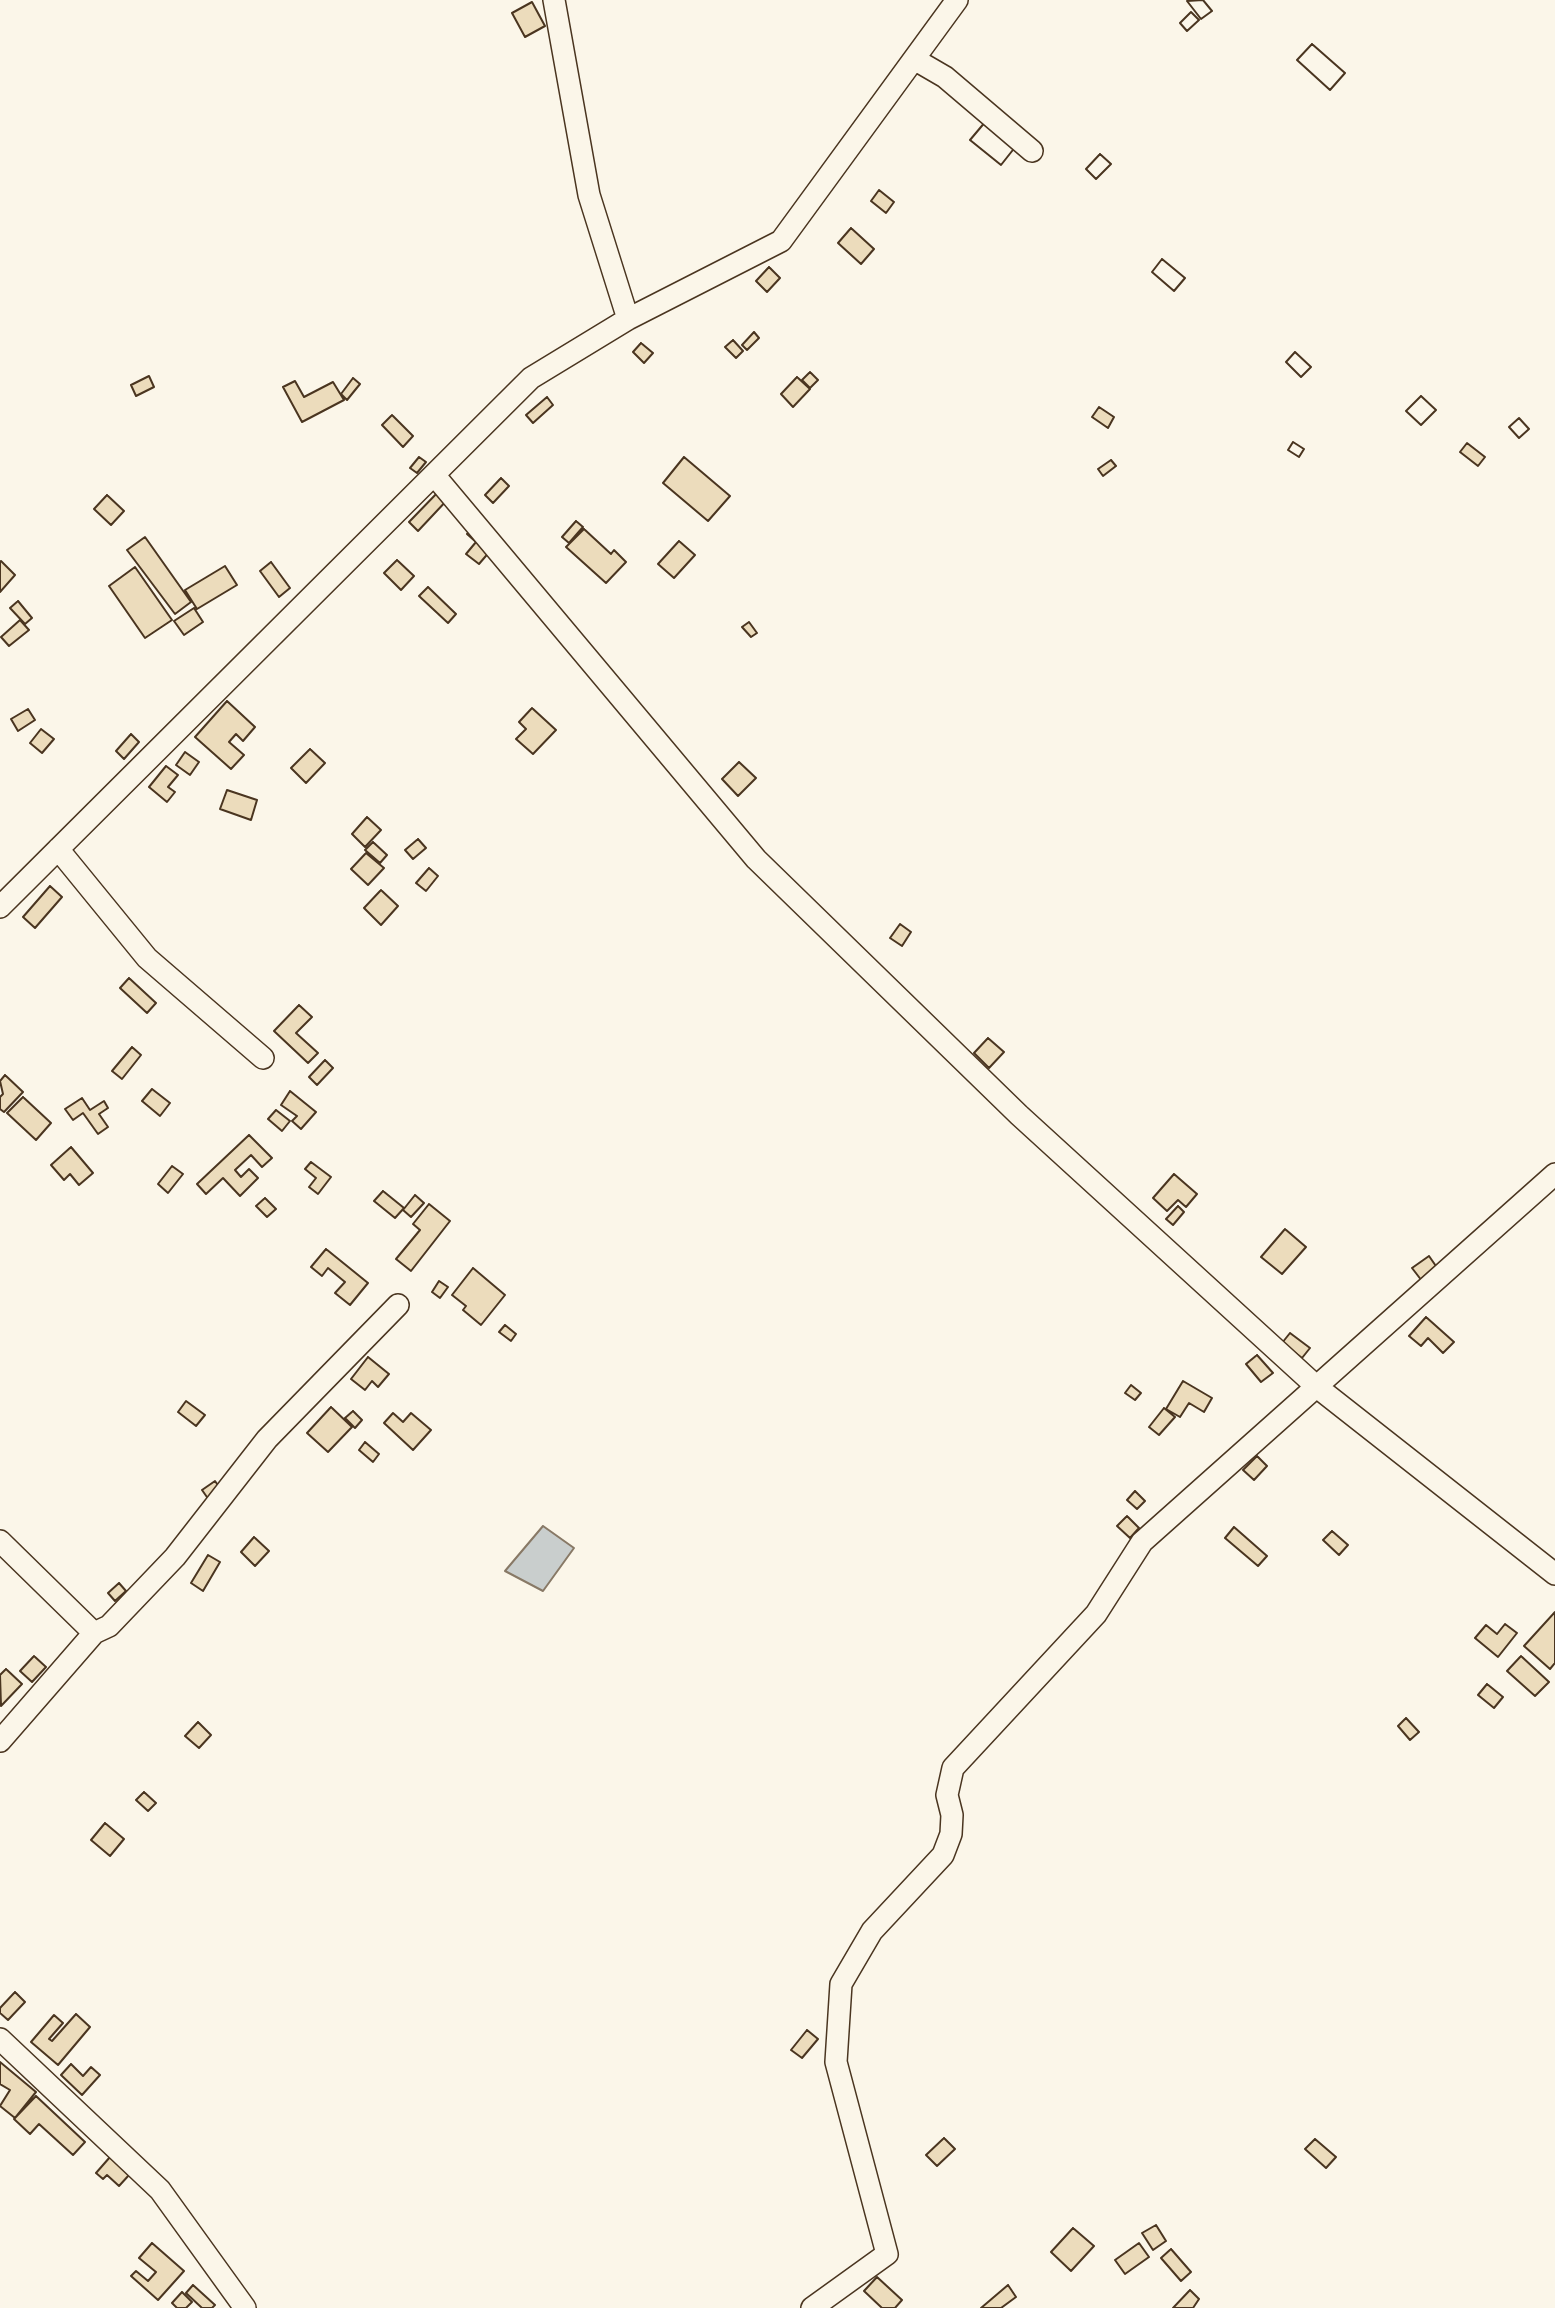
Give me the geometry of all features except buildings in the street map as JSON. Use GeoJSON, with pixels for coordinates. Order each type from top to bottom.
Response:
{"type":"FeatureCollection","features":[{"type":"Feature","properties":{"kind":"street"},"geometry":{"type":"LineString","coordinates":[[554,0],[589,195],[628,319]]}},
{"type":"Feature","properties":{"kind":"street"},"geometry":{"type":"LineString","coordinates":[[0,907],[531,378],[628,319],[781,241],[957,0]]}},
{"type":"Feature","properties":{"kind":"street"},"geometry":{"type":"LineString","coordinates":[[914,60],[945,78],[1031,151]]}},
{"type":"Feature","properties":{"kind":"street"},"geometry":{"type":"LineString","coordinates":[[435,476],[756,859],[1018,1115],[1317,1387],[1555,1574]]}},
{"type":"Feature","properties":{"kind":"street"},"geometry":{"type":"LineString","coordinates":[[58,849],[147,958],[262,1058]]}},
{"type":"Feature","properties":{"kind":"street"},"geometry":{"type":"LineString","coordinates":[[812,2308],[887,2254],[836,2062],[841,1984],[873,1931],[943,1855],[951,1834],[952,1815],[947,1795],[953,1768],[1096,1614],[1142,1542],[1555,1174]]}},
{"type":"Feature","properties":{"kind":"street"},"geometry":{"type":"LineString","coordinates":[[0,1741],[94,1633],[109,1626],[175,1556],[267,1439],[398,1305]]}},
{"type":"Feature","properties":{"kind":"street"},"geometry":{"type":"LineString","coordinates":[[0,1541],[94,1633]]}},
{"type":"Feature","properties":{"kind":"street"},"geometry":{"type":"LineString","coordinates":[[0,2039],[160,2190],[245,2308]]}},
{"type":"Feature","properties":{"kind":"shaded area"},"geometry":{"type":"Polygon","coordinates":[[[543,1526],[574,1548],[543,1591],[505,1571],[543,1526]]]}}]}
